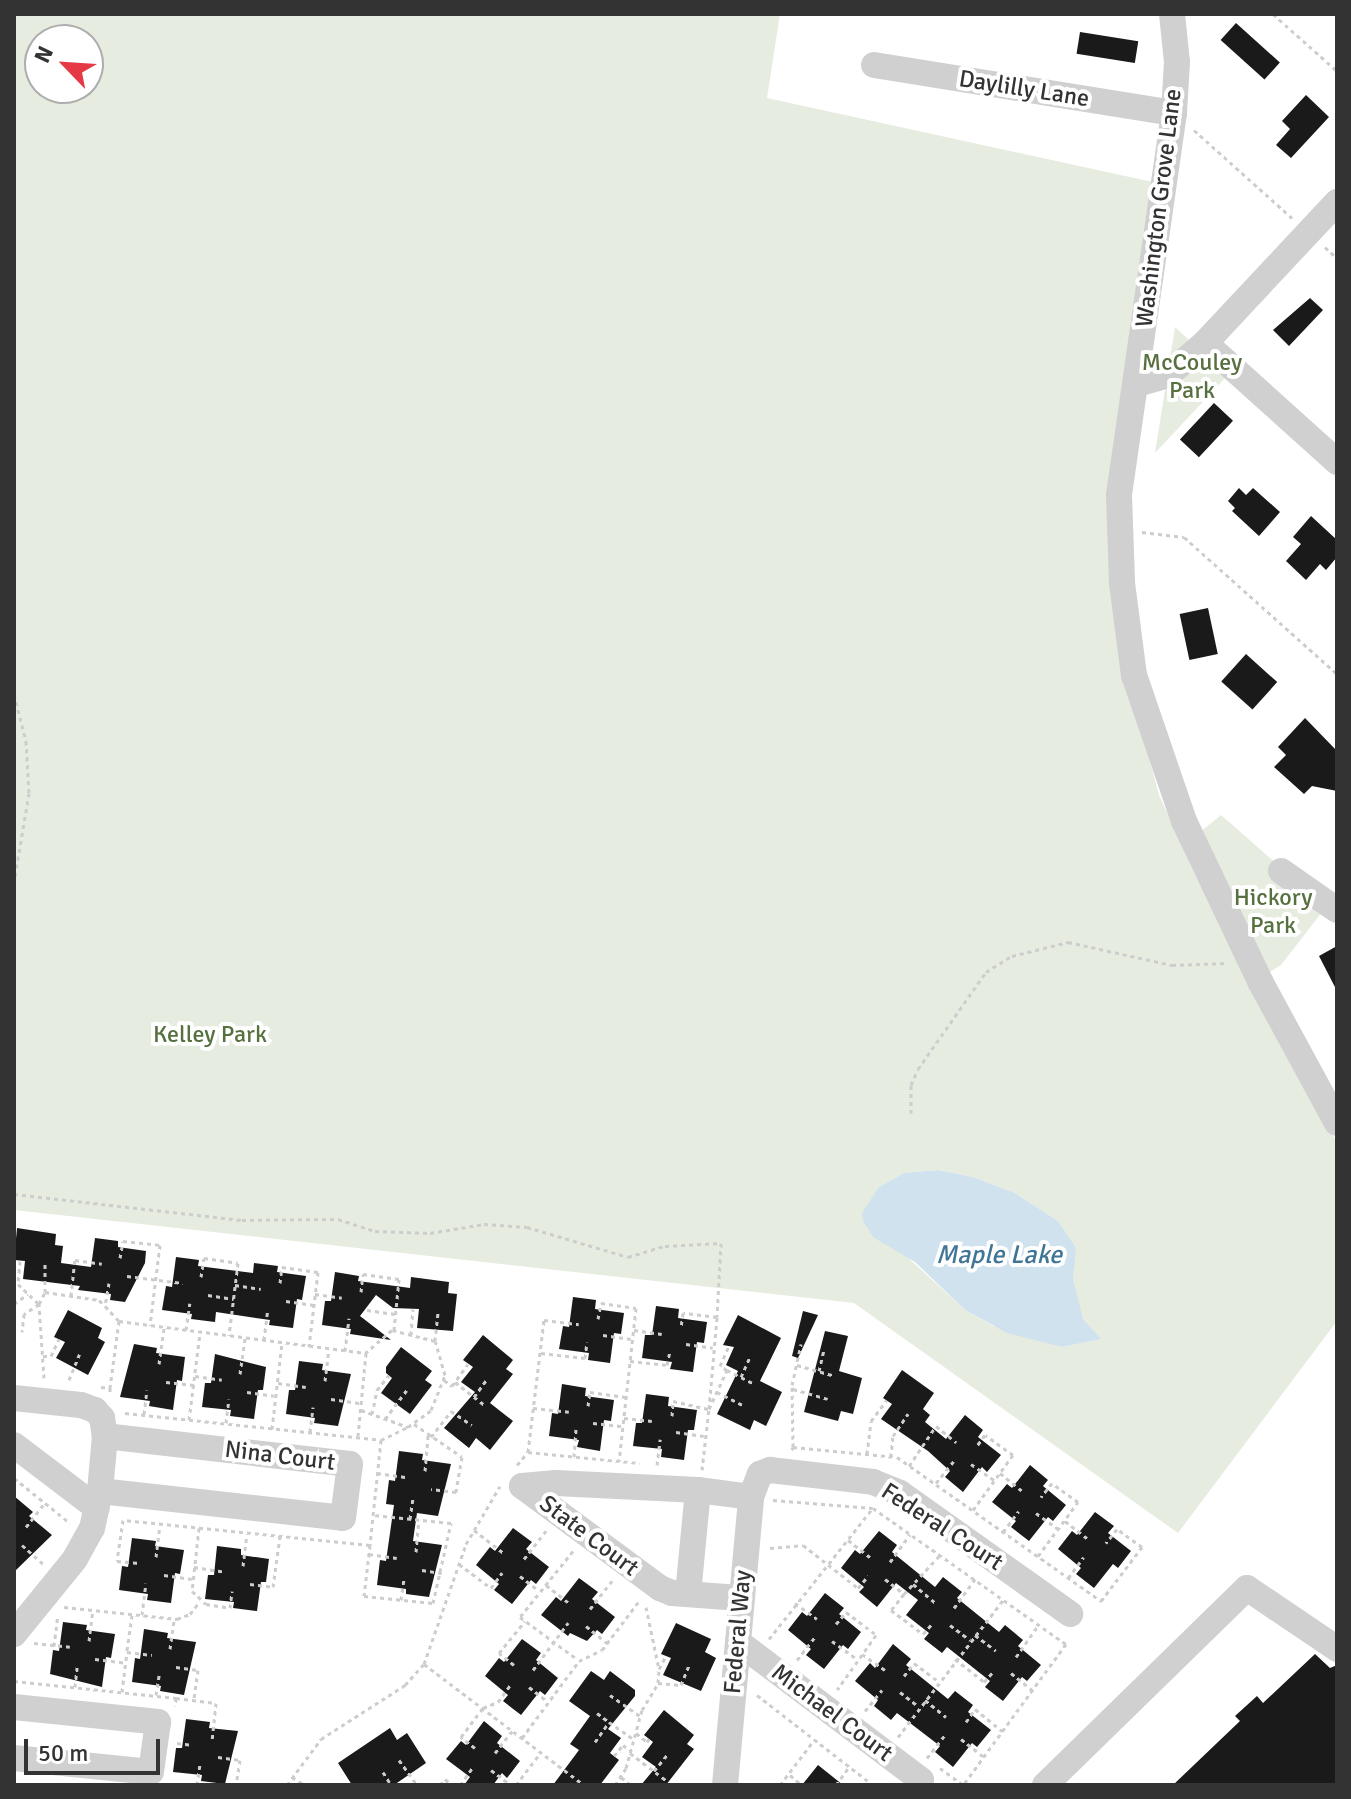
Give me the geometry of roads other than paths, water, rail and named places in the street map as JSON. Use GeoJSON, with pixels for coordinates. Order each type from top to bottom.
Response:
{"type":"FeatureCollection","features":[{"type":"Feature","properties":{"kind":"street","name":"Washington Grove Lane"},"geometry":{"type":"LineString","coordinates":[[1172,14],[1177,62],[1174,113],[1119,495],[1122,583],[1134,675],[1184,821],[1251,960],[1337,1123]]}},
{"type":"Feature","properties":{"kind":"street","name":"Daylilly Lane"},"geometry":{"type":"LineString","coordinates":[[874,65],[1174,113]]}},
{"type":"Feature","properties":{"kind":"street"},"geometry":{"type":"LineString","coordinates":[[1137,384],[1168,375],[1205,343],[1337,202]]}},
{"type":"Feature","properties":{"kind":"street"},"geometry":{"type":"LineString","coordinates":[[1205,343],[1337,462]]}},
{"type":"Feature","properties":{"kind":"street"},"geometry":{"type":"LineString","coordinates":[[1281,871],[1337,910]]}},
{"type":"Feature","properties":{"kind":"street"},"geometry":{"type":"LineString","coordinates":[[14,1398],[83,1392],[109,1424],[92,1528],[75,1559],[19,1638]]}},
{"type":"Feature","properties":{"kind":"street","name":"Nina Court"},"geometry":{"type":"LineString","coordinates":[[99,1499],[343,1518],[350,1464],[109,1424]]}},
{"type":"Feature","properties":{"kind":"street"},"geometry":{"type":"LineString","coordinates":[[14,1445],[99,1499]]}},
{"type":"Feature","properties":{"kind":"street","name":"Federal Court"},"geometry":{"type":"LineString","coordinates":[[758,1493],[770,1470],[873,1482],[900,1493],[1070,1614]]}},
{"type":"Feature","properties":{"kind":"street"},"geometry":{"type":"LineString","coordinates":[[688,1594],[700,1480]]}},
{"type":"Feature","properties":{"kind":"street","name":"State Court"},"geometry":{"type":"LineString","coordinates":[[740,1598],[688,1594],[660,1588],[522,1486],[700,1480],[758,1493]]}},
{"type":"Feature","properties":{"kind":"street","name":"Federal Way"},"geometry":{"type":"LineString","coordinates":[[725,1785],[740,1598],[758,1493]]}},
{"type":"Feature","properties":{"kind":"street"},"geometry":{"type":"LineString","coordinates":[[1045,1785],[1247,1588],[1337,1649]]}},
{"type":"Feature","properties":{"kind":"street","name":"Michael Court"},"geometry":{"type":"LineString","coordinates":[[738,1642],[921,1780],[917,1785]]}},
{"type":"Feature","properties":{"kind":"street"},"geometry":{"type":"LineString","coordinates":[[14,1707],[158,1722],[151,1772],[14,1758]]}},
{"type":"Feature","properties":{"kind":"water","name":"Maple Lake"},"geometry":{"type":"Polygon","coordinates":[[[938,1170],[973,1177],[1015,1193],[1058,1221],[1076,1248],[1073,1279],[1083,1319],[1101,1339],[1062,1347],[1007,1333],[965,1310],[915,1262],[873,1237],[863,1221],[862,1213],[879,1187],[904,1173],[938,1170]]]}},
{"type":"Feature","properties":{"kind":"park label","name":"McCouley Park"},"geometry":{"type":"Point","coordinates":[1192,377]}},
{"type":"Feature","properties":{"kind":"park label","name":"Hickory Park"},"geometry":{"type":"Point","coordinates":[1273,912]}},
{"type":"Feature","properties":{"kind":"park label","name":"Kelley Park"},"geometry":{"type":"Point","coordinates":[210,1035]}}]}
